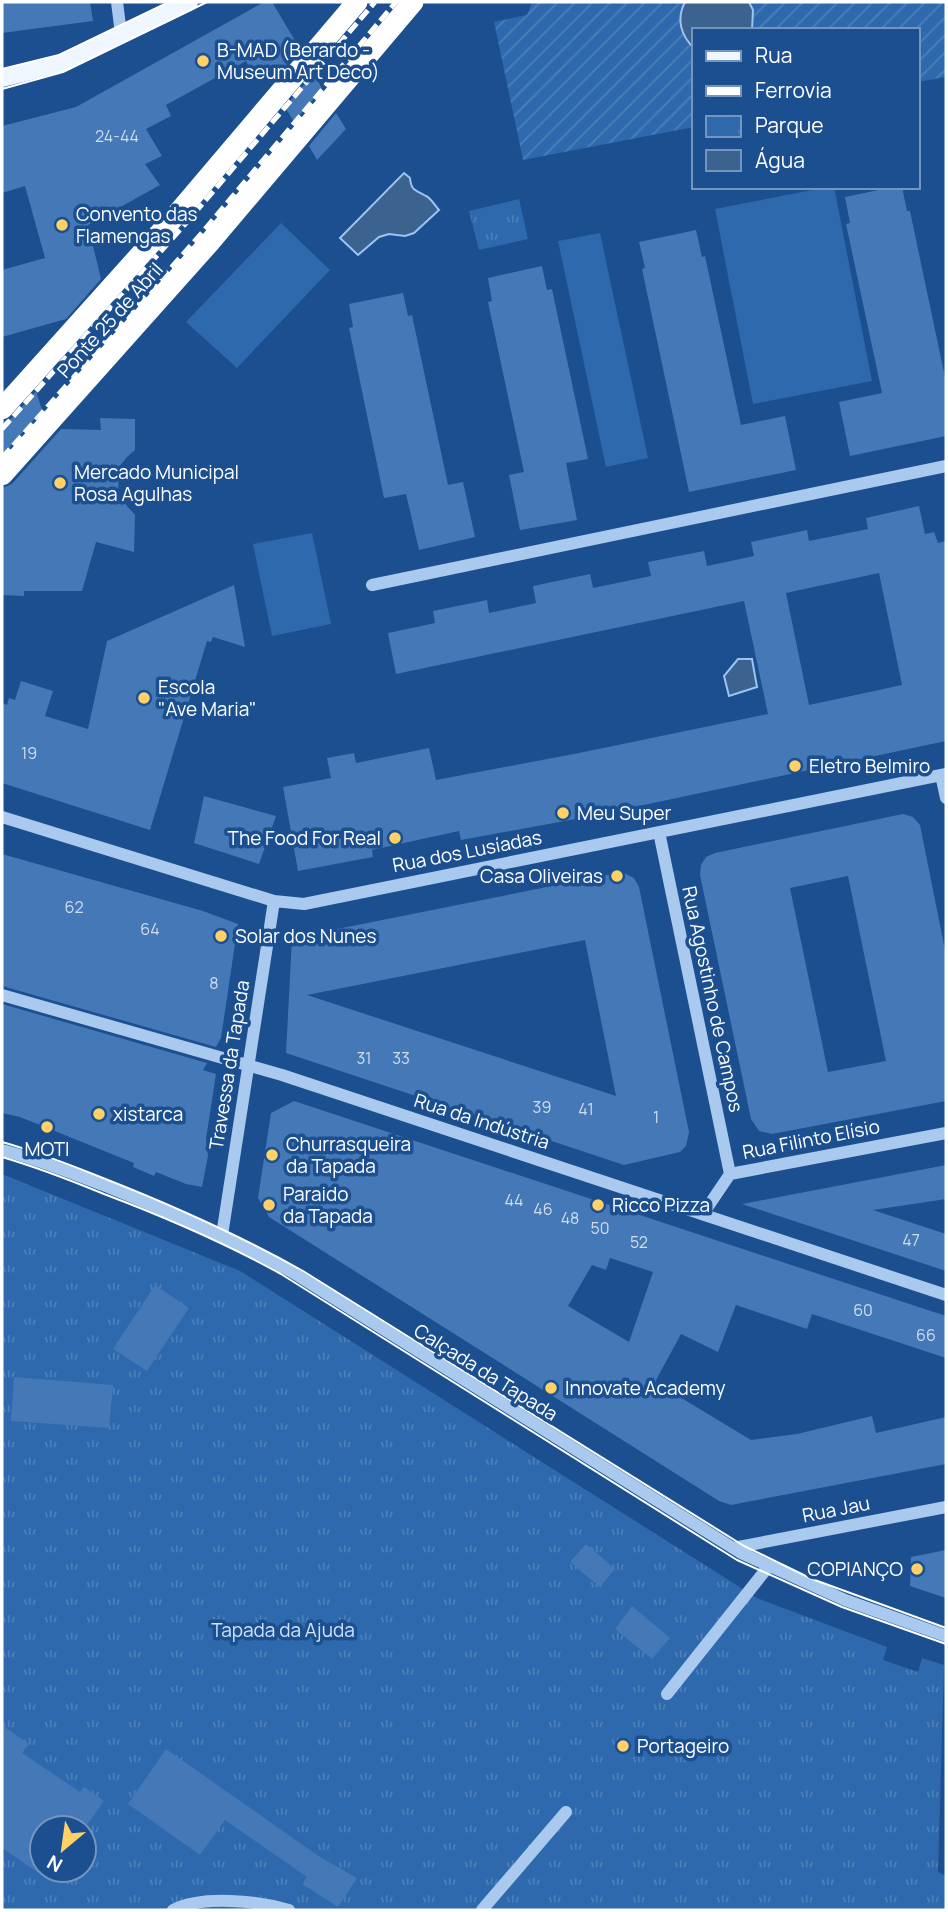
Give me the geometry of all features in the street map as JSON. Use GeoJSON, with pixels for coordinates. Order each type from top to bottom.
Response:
{"type":"FeatureCollection","features":[{"type":"Feature","properties":{"kind":"highway","name":"Ponte 25 de Abril"},"geometry":{"type":"LineString","coordinates":[[2,409],[177,214],[357,2]]}},
{"type":"Feature","properties":{"kind":"highway","name":"Ponte 25 de Abril"},"geometry":{"type":"LineString","coordinates":[[2,475],[210,242],[413,2]]}},
{"type":"Feature","properties":{"kind":"main road"},"geometry":{"type":"LineString","coordinates":[[2,78],[62,63],[189,2]]}},
{"type":"Feature","properties":{"kind":"street"},"geometry":{"type":"LineString","coordinates":[[117,2],[121,34]]}},
{"type":"Feature","properties":{"kind":"street"},"geometry":{"type":"LineString","coordinates":[[372,584],[946,466]]}},
{"type":"Feature","properties":{"kind":"street"},"geometry":{"type":"LineString","coordinates":[[944,774],[946,799]]}},
{"type":"Feature","properties":{"kind":"street","name":"Rua dos Lusíadas"},"geometry":{"type":"LineString","coordinates":[[2,817],[274,901],[304,904],[944,774]]}},
{"type":"Feature","properties":{"kind":"street","name":"Rua Agostinho de Campos"},"geometry":{"type":"LineString","coordinates":[[659,832],[730,1174]]}},
{"type":"Feature","properties":{"kind":"street","name":"Travessa da Tapada"},"geometry":{"type":"LineString","coordinates":[[222,1235],[274,901]]}},
{"type":"Feature","properties":{"kind":"street","name":"Rua da Indústria"},"geometry":{"type":"LineString","coordinates":[[2,995],[249,1066],[946,1294]]}},
{"type":"Feature","properties":{"kind":"street","name":"Rua Filinto Elísio"},"geometry":{"type":"LineString","coordinates":[[703,1214],[730,1174],[946,1133]]}},
{"type":"Feature","properties":{"kind":"street","name":"Calçada da Tapada"},"geometry":{"type":"LineString","coordinates":[[2,1150],[84,1178],[222,1235],[292,1272],[733,1548],[768,1567],[845,1600],[946,1636]]}},
{"type":"Feature","properties":{"kind":"street","name":"Rua Jau"},"geometry":{"type":"LineString","coordinates":[[733,1548],[946,1507]]}},
{"type":"Feature","properties":{"kind":"street"},"geometry":{"type":"LineString","coordinates":[[667,1694],[768,1567]]}},
{"type":"Feature","properties":{"kind":"street"},"geometry":{"type":"LineString","coordinates":[[482,1910],[566,1812]]}},
{"type":"Feature","properties":{"kind":"street"},"geometry":{"type":"LineString","coordinates":[[173,1910],[219,1901],[268,1904],[289,1910]]}},
{"type":"Feature","properties":{"kind":"green space"},"geometry":{"type":"Polygon","coordinates":[[[532,2],[946,2],[946,77],[920,82],[920,28],[692,28],[692,127],[523,160],[494,22],[527,15],[532,2]]]}},
{"type":"Feature","properties":{"kind":"green space"},"geometry":{"type":"Polygon","coordinates":[[[818,189],[834,189],[872,381],[753,404],[715,209],[818,189]]]}},
{"type":"Feature","properties":{"kind":"green space"},"geometry":{"type":"Polygon","coordinates":[[[519,199],[528,239],[479,250],[469,211],[519,199]]]}},
{"type":"Feature","properties":{"kind":"green space"},"geometry":{"type":"Polygon","coordinates":[[[281,223],[330,270],[237,368],[186,322],[281,223]]]}},
{"type":"Feature","properties":{"kind":"green space"},"geometry":{"type":"Polygon","coordinates":[[[600,233],[648,458],[606,467],[558,241],[600,233]]]}},
{"type":"Feature","properties":{"kind":"green space"},"geometry":{"type":"Polygon","coordinates":[[[312,533],[331,624],[272,636],[253,544],[312,533]]]}},
{"type":"Feature","properties":{"kind":"green space","name":"Tapada da Ajuda"},"geometry":{"type":"Polygon","coordinates":[[[2,1174],[240,1271],[757,1598],[887,1647],[883,1660],[918,1672],[922,1658],[944,1665],[938,1872],[946,1876],[946,1910],[2,1910],[2,1174]]]}},
{"type":"Feature","properties":{"kind":"water"},"geometry":{"type":"Polygon","coordinates":[[[685,2],[749,2],[753,10],[752,28],[692,28],[692,46],[681,27],[685,2]]]}},
{"type":"Feature","properties":{"kind":"water"},"geometry":{"type":"Polygon","coordinates":[[[404,173],[410,178],[413,188],[430,198],[439,210],[414,233],[379,237],[358,255],[340,238],[404,173]]]}},
{"type":"Feature","properties":{"kind":"water"},"geometry":{"type":"Polygon","coordinates":[[[738,659],[752,659],[757,687],[729,696],[724,676],[738,659]]]}},
{"type":"Feature","properties":{"kind":"building"},"geometry":{"type":"Polygon","coordinates":[[[2,2],[90,2],[93,21],[2,33],[2,2]]]}},
{"type":"Feature","properties":{"kind":"building"},"geometry":{"type":"Polygon","coordinates":[[[264,2],[272,2],[300,49],[271,83],[260,65],[251,71],[246,61],[166,105],[171,116],[146,129],[162,156],[145,164],[160,185],[88,225],[101,279],[66,319],[2,337],[2,270],[45,258],[25,186],[2,193],[2,126],[76,107],[264,2]]]}},
{"type":"Feature","properties":{"kind":"building"},"geometry":{"type":"Polygon","coordinates":[[[314,73],[322,89],[294,122],[285,107],[314,73]]]}},
{"type":"Feature","properties":{"kind":"building"},"geometry":{"type":"Polygon","coordinates":[[[336,113],[346,129],[317,160],[309,146],[336,113]]]}},
{"type":"Feature","properties":{"kind":"building"},"geometry":{"type":"Polygon","coordinates":[[[883,189],[902,189],[907,211],[910,211],[946,382],[946,436],[850,456],[839,402],[882,393],[846,224],[850,223],[845,197],[883,189]]]}},
{"type":"Feature","properties":{"kind":"building"},"geometry":{"type":"Polygon","coordinates":[[[696,230],[702,257],[705,256],[741,425],[785,416],[796,470],[689,492],[642,269],[645,268],[639,242],[696,230]]]}},
{"type":"Feature","properties":{"kind":"building"},"geometry":{"type":"Polygon","coordinates":[[[542,266],[547,290],[552,289],[588,459],[566,463],[577,520],[520,530],[509,475],[524,472],[488,302],[492,301],[488,278],[542,266]]]}},
{"type":"Feature","properties":{"kind":"building"},"geometry":{"type":"Polygon","coordinates":[[[403,293],[408,316],[412,315],[448,485],[463,482],[475,537],[419,550],[406,494],[384,498],[349,328],[353,327],[349,304],[403,293]]]}},
{"type":"Feature","properties":{"kind":"building"},"geometry":{"type":"Polygon","coordinates":[[[36,391],[42,410],[2,456],[2,422],[12,418],[36,391]]]}},
{"type":"Feature","properties":{"kind":"building","name":"Mercado Municipal Rosa Agulhas"},"geometry":{"type":"Polygon","coordinates":[[[100,418],[135,419],[135,450],[120,466],[118,489],[121,499],[135,515],[134,552],[96,542],[82,591],[24,591],[24,596],[2,595],[2,488],[12,484],[61,429],[101,430],[100,418]]]}},
{"type":"Feature","properties":{"kind":"building"},"geometry":{"type":"Polygon","coordinates":[[[919,506],[925,534],[934,532],[938,543],[946,541],[946,741],[592,816],[461,840],[459,831],[372,850],[373,857],[298,871],[283,787],[331,778],[327,758],[354,753],[356,763],[429,748],[436,780],[768,714],[744,601],[396,674],[388,633],[435,623],[433,611],[487,600],[489,613],[536,603],[533,586],[590,574],[593,588],[651,576],[648,562],[704,551],[707,566],[754,556],[751,542],[807,530],[809,541],[868,529],[866,518],[919,506]],[[879,573],[786,593],[809,705],[902,685],[879,573]]]}},
{"type":"Feature","properties":{"kind":"building"},"geometry":{"type":"Polygon","coordinates":[[[234,585],[245,647],[213,637],[211,642],[207,641],[150,830],[2,783],[2,703],[7,705],[9,698],[15,700],[21,681],[53,691],[45,716],[88,729],[107,641],[234,585]]]}},
{"type":"Feature","properties":{"kind":"building"},"geometry":{"type":"Polygon","coordinates":[[[204,796],[276,816],[259,864],[194,843],[204,796]]]}},
{"type":"Feature","properties":{"kind":"building"},"geometry":{"type":"Polygon","coordinates":[[[903,814],[913,817],[920,825],[946,955],[946,1101],[772,1134],[759,1131],[751,1119],[700,875],[701,865],[706,857],[903,814]],[[848,876],[790,888],[828,1072],[886,1061],[848,876]]]}},
{"type":"Feature","properties":{"kind":"building"},"geometry":{"type":"Polygon","coordinates":[[[2,854],[203,911],[238,924],[221,1038],[216,1047],[2,986],[2,854]]]}},
{"type":"Feature","properties":{"kind":"building"},"geometry":{"type":"Polygon","coordinates":[[[622,872],[634,878],[639,887],[689,1132],[686,1146],[680,1152],[624,1165],[286,1053],[292,938],[622,872]],[[585,940],[307,995],[616,1096],[585,940]]]}},
{"type":"Feature","properties":{"kind":"building"},"geometry":{"type":"Polygon","coordinates":[[[2,1004],[207,1063],[203,1070],[216,1074],[206,1139],[208,1156],[202,1187],[186,1184],[156,1172],[154,1176],[133,1167],[134,1163],[20,1117],[2,1113],[2,1004]]]}},
{"type":"Feature","properties":{"kind":"building"},"geometry":{"type":"Polygon","coordinates":[[[294,1101],[946,1316],[946,1358],[812,1314],[807,1329],[736,1305],[718,1352],[681,1334],[655,1382],[751,1440],[797,1434],[872,1416],[876,1433],[946,1417],[946,1464],[731,1505],[719,1501],[269,1217],[258,1198],[271,1113],[294,1101]],[[610,1258],[606,1270],[592,1265],[568,1306],[629,1342],[653,1272],[610,1258]]]}},
{"type":"Feature","properties":{"kind":"building"},"geometry":{"type":"Polygon","coordinates":[[[946,1165],[946,1199],[873,1210],[946,1234],[946,1271],[742,1204],[946,1165]]]}},
{"type":"Feature","properties":{"kind":"building"},"geometry":{"type":"Polygon","coordinates":[[[155,1285],[189,1308],[147,1371],[113,1349],[155,1285]]]}},
{"type":"Feature","properties":{"kind":"building"},"geometry":{"type":"Polygon","coordinates":[[[14,1377],[113,1385],[109,1428],[11,1421],[14,1377]]]}},
{"type":"Feature","properties":{"kind":"building"},"geometry":{"type":"Polygon","coordinates":[[[586,1544],[615,1569],[600,1587],[570,1562],[586,1544]]]}},
{"type":"Feature","properties":{"kind":"building"},"geometry":{"type":"Polygon","coordinates":[[[946,1550],[946,1598],[910,1586],[911,1557],[946,1550]]]}},
{"type":"Feature","properties":{"kind":"building"},"geometry":{"type":"Polygon","coordinates":[[[632,1606],[670,1638],[652,1659],[615,1629],[632,1606]]]}},
{"type":"Feature","properties":{"kind":"building"},"geometry":{"type":"Polygon","coordinates":[[[2,1725],[29,1744],[22,1753],[80,1792],[84,1787],[104,1801],[95,1814],[28,1814],[28,1866],[2,1848],[2,1725]]]}},
{"type":"Feature","properties":{"kind":"building"},"geometry":{"type":"Polygon","coordinates":[[[166,1749],[320,1857],[357,1878],[338,1907],[302,1884],[307,1877],[225,1820],[200,1855],[128,1804],[166,1749]]]}},
{"type":"Feature","properties":{"kind":"tram line"},"geometry":{"type":"LineString","coordinates":[[2,69],[59,55],[169,2]]}},
{"type":"Feature","properties":{"kind":"tram line"},"geometry":{"type":"LineString","coordinates":[[2,89],[63,72],[207,2]]}},
{"type":"Feature","properties":{"kind":"tram line"},"geometry":{"type":"LineString","coordinates":[[2,1142],[133,1190],[255,1245],[303,1271],[744,1546],[812,1579],[946,1628]]}},
{"type":"Feature","properties":{"kind":"tram line"},"geometry":{"type":"LineString","coordinates":[[2,1157],[149,1212],[259,1262],[737,1560],[842,1607],[946,1644]]}},
{"type":"Feature","properties":{"kind":"railway"},"geometry":{"type":"LineString","coordinates":[[2,429],[187,222],[375,2]]}},
{"type":"Feature","properties":{"kind":"railway"},"geometry":{"type":"LineString","coordinates":[[2,458],[201,234],[396,2]]}},
{"type":"Feature","properties":{"kind":"place","name":"B-MAD (Berardo - Museum Art Deco)"},"geometry":{"type":"Point","coordinates":[203,61]}},
{"type":"Feature","properties":{"kind":"place","name":"Convento das Flamengas"},"geometry":{"type":"Point","coordinates":[62,225]}},
{"type":"Feature","properties":{"kind":"place","name":"Mercado Municipal Rosa Agulhas"},"geometry":{"type":"Point","coordinates":[60,483]}},
{"type":"Feature","properties":{"kind":"place","name":"Escola \"Ave Maria\""},"geometry":{"type":"Point","coordinates":[144,698]}},
{"type":"Feature","properties":{"kind":"place","name":"Eletro Belmiro"},"geometry":{"type":"Point","coordinates":[795,766]}},
{"type":"Feature","properties":{"kind":"place","name":"Meu Super"},"geometry":{"type":"Point","coordinates":[563,813]}},
{"type":"Feature","properties":{"kind":"place","name":"The Food For Real"},"geometry":{"type":"Point","coordinates":[395,838]}},
{"type":"Feature","properties":{"kind":"place","name":"Casa Oliveiras"},"geometry":{"type":"Point","coordinates":[617,876]}},
{"type":"Feature","properties":{"kind":"place","name":"Solar dos Nunes"},"geometry":{"type":"Point","coordinates":[221,936]}},
{"type":"Feature","properties":{"kind":"place","name":"xistarca"},"geometry":{"type":"Point","coordinates":[99,1114]}},
{"type":"Feature","properties":{"kind":"place","name":"MOTI"},"geometry":{"type":"Point","coordinates":[47,1127]}},
{"type":"Feature","properties":{"kind":"place","name":"Churrasqueira da Tapada"},"geometry":{"type":"Point","coordinates":[272,1155]}},
{"type":"Feature","properties":{"kind":"place","name":"Paraido da Tapada"},"geometry":{"type":"Point","coordinates":[269,1205]}},
{"type":"Feature","properties":{"kind":"place","name":"Ricco Pizza"},"geometry":{"type":"Point","coordinates":[598,1205]}},
{"type":"Feature","properties":{"kind":"place","name":"Innovate Academy"},"geometry":{"type":"Point","coordinates":[551,1388]}},
{"type":"Feature","properties":{"kind":"place","name":"COPIANÇO"},"geometry":{"type":"Point","coordinates":[917,1569]}},
{"type":"Feature","properties":{"kind":"place","name":"Portageiro"},"geometry":{"type":"Point","coordinates":[623,1746]}}]}
